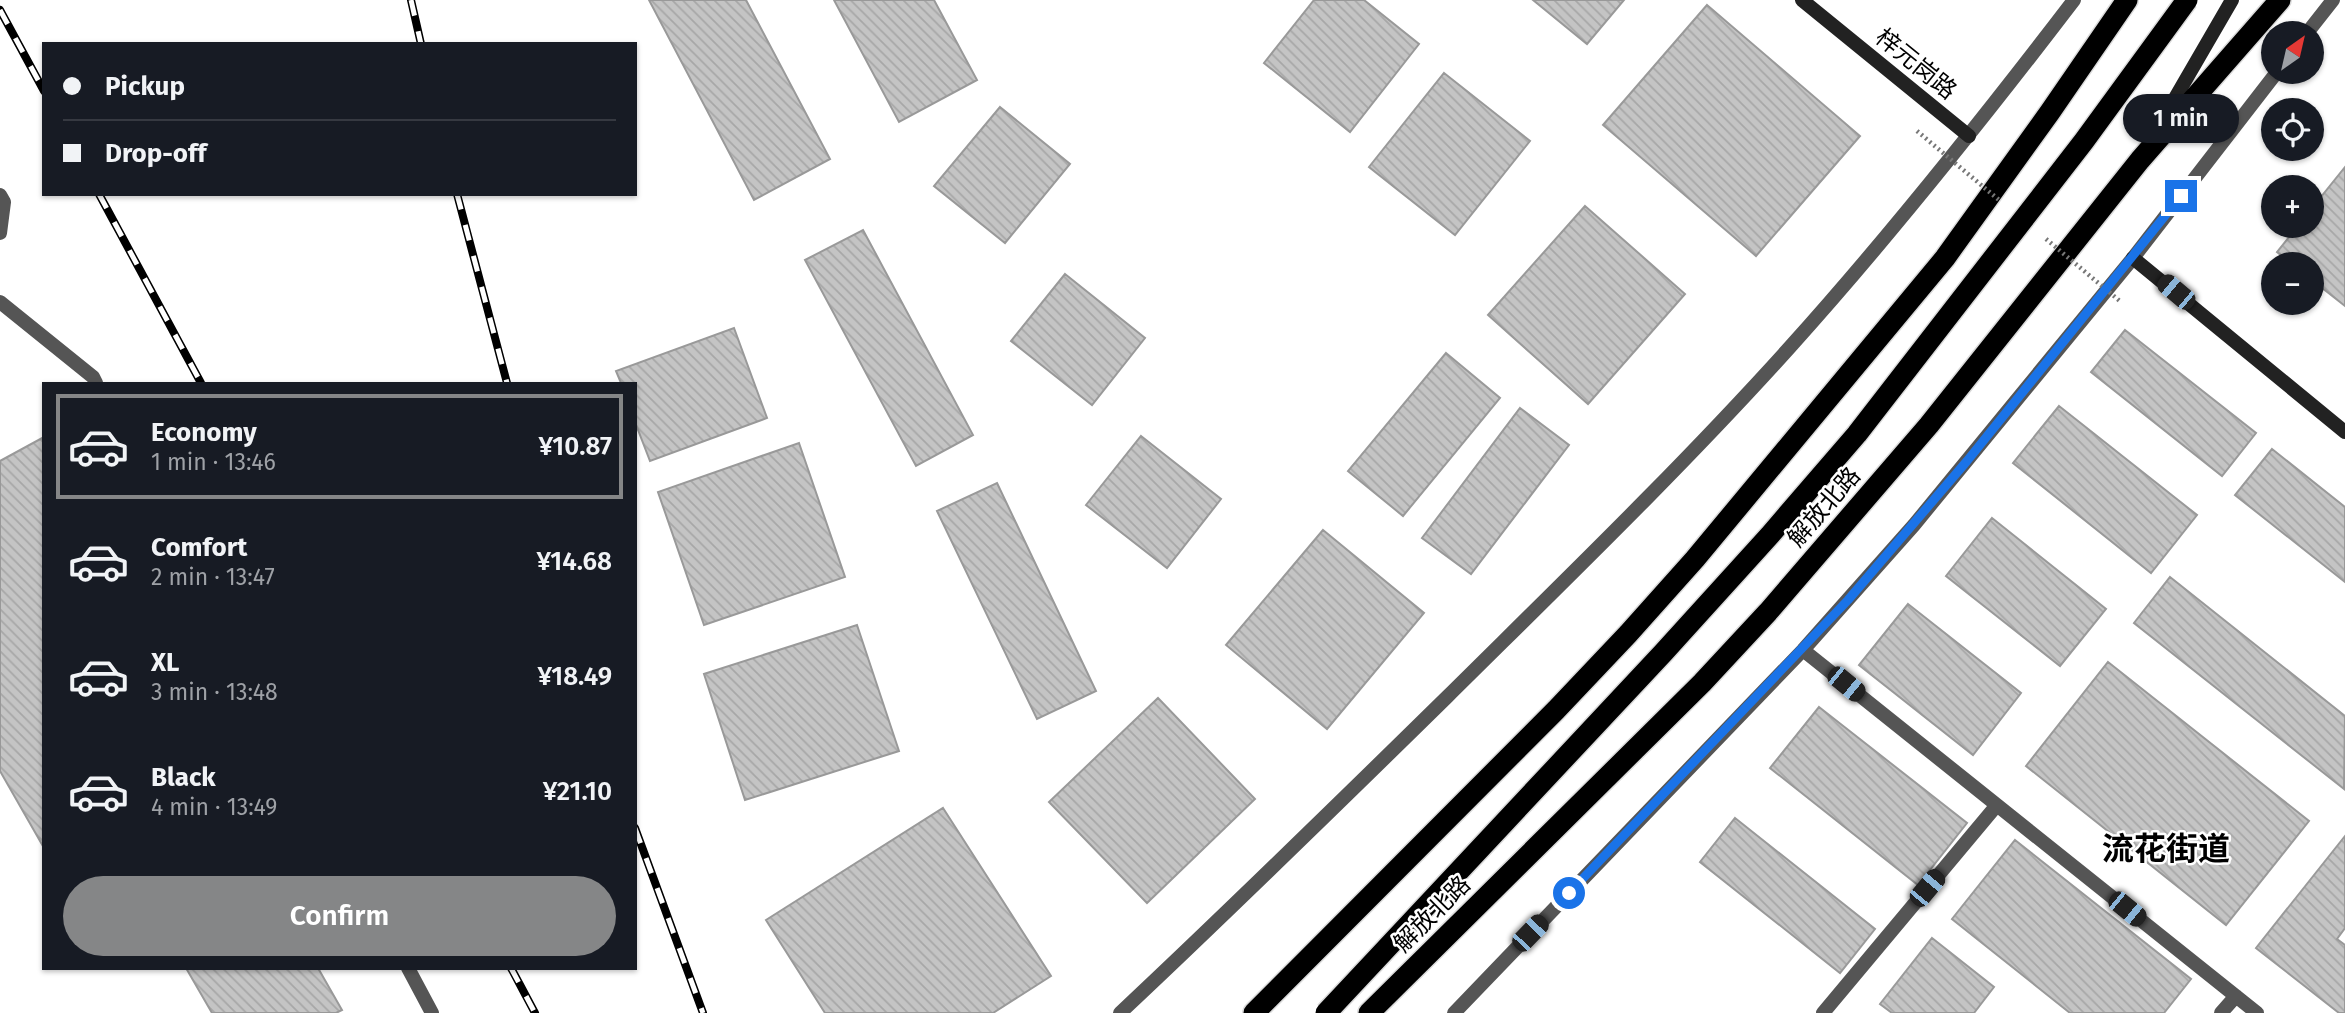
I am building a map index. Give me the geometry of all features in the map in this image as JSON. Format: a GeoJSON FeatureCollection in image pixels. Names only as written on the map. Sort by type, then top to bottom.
{"type":"FeatureCollection","features":[{"type":"Feature","properties":{"kind":"highway"},"geometry":{"type":"LineString","coordinates":[[1254,1013],[1556,710],[1629,634],[1695,559],[1945,258],[2127,0]]}},
{"type":"Feature","properties":{"kind":"highway"},"geometry":{"type":"LineString","coordinates":[[1326,1013],[1662,653],[1770,535],[1857,434],[2068,162],[2187,0]]}},
{"type":"Feature","properties":{"kind":"highway","name":"解放北路"},"geometry":{"type":"LineString","coordinates":[[1369,1013],[1693,692],[1768,612],[1929,425],[2140,160],[2280,0]]}},
{"type":"Feature","properties":{"kind":"street","name":"梓元岗路"},"geometry":{"type":"LineString","coordinates":[[1802,0],[1969,136]]}},
{"type":"Feature","properties":{"kind":"street"},"geometry":{"type":"LineString","coordinates":[[1120,1013],[1216,924],[1535,610],[1721,420],[1798,337],[1969,136],[2074,0]]}},
{"type":"Feature","properties":{"kind":"street"},"geometry":{"type":"LineString","coordinates":[[2140,160],[2232,0]]}},
{"type":"Feature","properties":{"kind":"street"},"geometry":{"type":"LineString","coordinates":[[2316,21],[2333,0]]}},
{"type":"Feature","properties":{"kind":"street"},"geometry":{"type":"LineString","coordinates":[[1454,1013],[1802,650],[1914,525],[2133,258],[2268,84]]}},
{"type":"Feature","properties":{"kind":"street"},"geometry":{"type":"LineString","coordinates":[[0,195],[4,202],[0,233]]}},
{"type":"Feature","properties":{"kind":"street"},"geometry":{"type":"LineString","coordinates":[[2133,258],[2345,432]]}},
{"type":"Feature","properties":{"kind":"street"},"geometry":{"type":"LineString","coordinates":[[0,302],[93,377],[96,382]]}},
{"type":"Feature","properties":{"kind":"street"},"geometry":{"type":"LineString","coordinates":[[1802,650],[2257,1013]]}},
{"type":"Feature","properties":{"kind":"street"},"geometry":{"type":"LineString","coordinates":[[1823,1013],[1997,805]]}},
{"type":"Feature","properties":{"kind":"street"},"geometry":{"type":"LineString","coordinates":[[409,970],[432,1013]]}},
{"type":"Feature","properties":{"kind":"street"},"geometry":{"type":"LineString","coordinates":[[2221,1013],[2236,996]]}},
{"type":"Feature","properties":{"kind":"building"},"geometry":{"type":"Polygon","coordinates":[[[649,0],[746,0],[830,159],[754,200],[649,0]]]}},
{"type":"Feature","properties":{"kind":"building"},"geometry":{"type":"Polygon","coordinates":[[[834,0],[934,0],[977,80],[899,122],[834,0]]]}},
{"type":"Feature","properties":{"kind":"building"},"geometry":{"type":"Polygon","coordinates":[[[1314,0],[1364,0],[1419,44],[1350,132],[1264,63],[1314,0]]]}},
{"type":"Feature","properties":{"kind":"building"},"geometry":{"type":"Polygon","coordinates":[[[1533,0],[1624,0],[1587,44],[1533,0]]]}},
{"type":"Feature","properties":{"kind":"building"},"geometry":{"type":"Polygon","coordinates":[[[1707,5],[1860,136],[1756,256],[1603,125],[1707,5]]]}},
{"type":"Feature","properties":{"kind":"building"},"geometry":{"type":"Polygon","coordinates":[[[1444,73],[1530,141],[1455,235],[1369,167],[1444,73]]]}},
{"type":"Feature","properties":{"kind":"building"},"geometry":{"type":"Polygon","coordinates":[[[1000,107],[1070,164],[1005,243],[934,186],[1000,107]]]}},
{"type":"Feature","properties":{"kind":"building"},"geometry":{"type":"Polygon","coordinates":[[[2345,167],[2345,306],[2324,289],[2324,252],[2277,252],[2288,238],[2324,238],[2324,193],[2345,167]]]}},
{"type":"Feature","properties":{"kind":"building"},"geometry":{"type":"Polygon","coordinates":[[[1585,206],[1685,294],[1588,404],[1488,315],[1585,206]]]}},
{"type":"Feature","properties":{"kind":"building"},"geometry":{"type":"Polygon","coordinates":[[[863,230],[973,435],[916,466],[805,260],[863,230]]]}},
{"type":"Feature","properties":{"kind":"building"},"geometry":{"type":"Polygon","coordinates":[[[1065,274],[1145,338],[1092,405],[1011,341],[1065,274]]]}},
{"type":"Feature","properties":{"kind":"building"},"geometry":{"type":"Polygon","coordinates":[[[734,328],[767,418],[650,461],[637,427],[637,382],[621,382],[616,371],[734,328]]]}},
{"type":"Feature","properties":{"kind":"building"},"geometry":{"type":"Polygon","coordinates":[[[2125,330],[2256,433],[2222,476],[2091,372],[2125,330]]]}},
{"type":"Feature","properties":{"kind":"building"},"geometry":{"type":"Polygon","coordinates":[[[1446,353],[1500,398],[1403,516],[1348,471],[1446,353]]]}},
{"type":"Feature","properties":{"kind":"building"},"geometry":{"type":"Polygon","coordinates":[[[2059,406],[2197,515],[2151,573],[2013,463],[2059,406]]]}},
{"type":"Feature","properties":{"kind":"building"},"geometry":{"type":"Polygon","coordinates":[[[1520,408],[1569,445],[1471,574],[1422,538],[1520,408]]]}},
{"type":"Feature","properties":{"kind":"building"},"geometry":{"type":"Polygon","coordinates":[[[1141,436],[1221,499],[1167,568],[1086,505],[1141,436]]]}},
{"type":"Feature","properties":{"kind":"building"},"geometry":{"type":"Polygon","coordinates":[[[42,438],[42,844],[0,771],[0,461],[42,438]]]}},
{"type":"Feature","properties":{"kind":"building"},"geometry":{"type":"Polygon","coordinates":[[[799,443],[845,577],[704,625],[658,492],[799,443]]]}},
{"type":"Feature","properties":{"kind":"building"},"geometry":{"type":"Polygon","coordinates":[[[2272,449],[2345,507],[2345,582],[2235,495],[2272,449]]]}},
{"type":"Feature","properties":{"kind":"building"},"geometry":{"type":"Polygon","coordinates":[[[997,483],[1096,691],[1037,719],[937,511],[997,483]]]}},
{"type":"Feature","properties":{"kind":"building"},"geometry":{"type":"Polygon","coordinates":[[[1992,518],[2106,609],[2060,666],[1946,576],[1992,518]]]}},
{"type":"Feature","properties":{"kind":"building"},"geometry":{"type":"Polygon","coordinates":[[[1323,530],[1424,613],[1327,729],[1226,645],[1323,530]]]}},
{"type":"Feature","properties":{"kind":"building"},"geometry":{"type":"Polygon","coordinates":[[[2170,577],[2345,716],[2344,789],[2134,623],[2170,577]]]}},
{"type":"Feature","properties":{"kind":"building"},"geometry":{"type":"Polygon","coordinates":[[[1908,604],[2021,693],[1973,755],[1859,665],[1908,604]]]}},
{"type":"Feature","properties":{"kind":"building"},"geometry":{"type":"Polygon","coordinates":[[[857,625],[899,751],[745,800],[704,674],[857,625]]]}},
{"type":"Feature","properties":{"kind":"building"},"geometry":{"type":"Polygon","coordinates":[[[2108,662],[2309,821],[2226,925],[2026,766],[2108,662]]]}},
{"type":"Feature","properties":{"kind":"building"},"geometry":{"type":"Polygon","coordinates":[[[1158,698],[1255,799],[1147,903],[1049,802],[1158,698]]]}},
{"type":"Feature","properties":{"kind":"building"},"geometry":{"type":"Polygon","coordinates":[[[1819,707],[1967,823],[1918,885],[1770,768],[1819,707]]]}},
{"type":"Feature","properties":{"kind":"building"},"geometry":{"type":"Polygon","coordinates":[[[943,808],[1051,976],[993,1013],[825,1013],[766,920],[943,808]]]}},
{"type":"Feature","properties":{"kind":"building"},"geometry":{"type":"Polygon","coordinates":[[[1735,818],[1875,929],[1840,973],[1700,862],[1735,818]]]}},
{"type":"Feature","properties":{"kind":"building"},"geometry":{"type":"Polygon","coordinates":[[[2345,836],[2345,928],[2337,939],[2345,945],[2345,1013],[2339,1013],[2256,948],[2345,836]]]}},
{"type":"Feature","properties":{"kind":"building"},"geometry":{"type":"Polygon","coordinates":[[[2015,840],[2191,979],[2164,1013],[2070,1013],[1952,919],[2015,840]]]}},
{"type":"Feature","properties":{"kind":"building"},"geometry":{"type":"Polygon","coordinates":[[[1932,938],[1994,987],[1974,1013],[1892,1013],[1880,1004],[1932,938]]]}},
{"type":"Feature","properties":{"kind":"building"},"geometry":{"type":"Polygon","coordinates":[[[187,970],[319,970],[342,1010],[336,1013],[212,1013],[187,970]]]}},
{"type":"Feature","properties":{"kind":"railway"},"geometry":{"type":"LineString","coordinates":[[411,0],[421,42]]}},
{"type":"Feature","properties":{"kind":"railway"},"geometry":{"type":"LineString","coordinates":[[0,10],[42,87]]}},
{"type":"Feature","properties":{"kind":"railway"},"geometry":{"type":"LineString","coordinates":[[100,196],[200,382]]}},
{"type":"Feature","properties":{"kind":"railway"},"geometry":{"type":"LineString","coordinates":[[458,196],[507,382]]}},
{"type":"Feature","properties":{"kind":"railway"},"geometry":{"type":"LineString","coordinates":[[637,833],[703,1013]]}},
{"type":"Feature","properties":{"kind":"railway"},"geometry":{"type":"LineString","coordinates":[[512,970],[535,1013]]}},
{"type":"Feature","properties":{"kind":"district","name":"流花街道"},"geometry":{"type":"Point","coordinates":[2166,849]}},
{"type":"Feature","properties":{"kind":"route"},"geometry":{"type":"LineString","coordinates":[[1569,893],[1802,650],[1914,525],[2181,196]]}}]}
